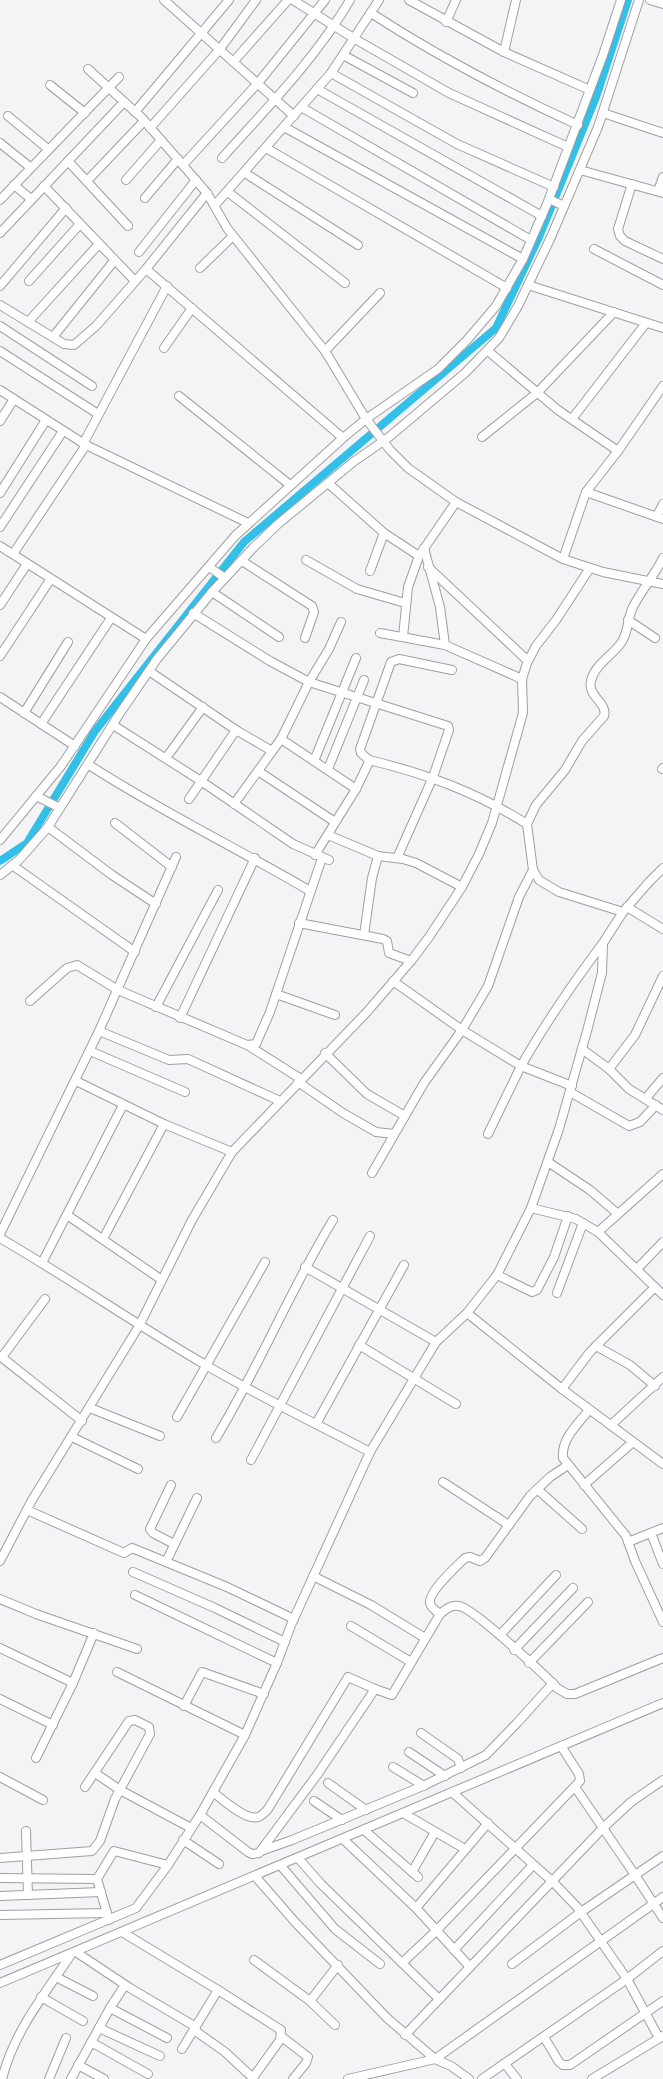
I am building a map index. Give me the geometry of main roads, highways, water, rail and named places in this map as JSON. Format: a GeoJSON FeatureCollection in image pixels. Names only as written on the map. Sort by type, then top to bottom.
{"type":"FeatureCollection","features":[{"type":"Feature","properties":{"kind":"waterway"},"geometry":{"type":"LineString","coordinates":[[0,861],[27,843],[95,731],[244,542],[496,328],[539,237],[596,97],[628,0]]}}]}
